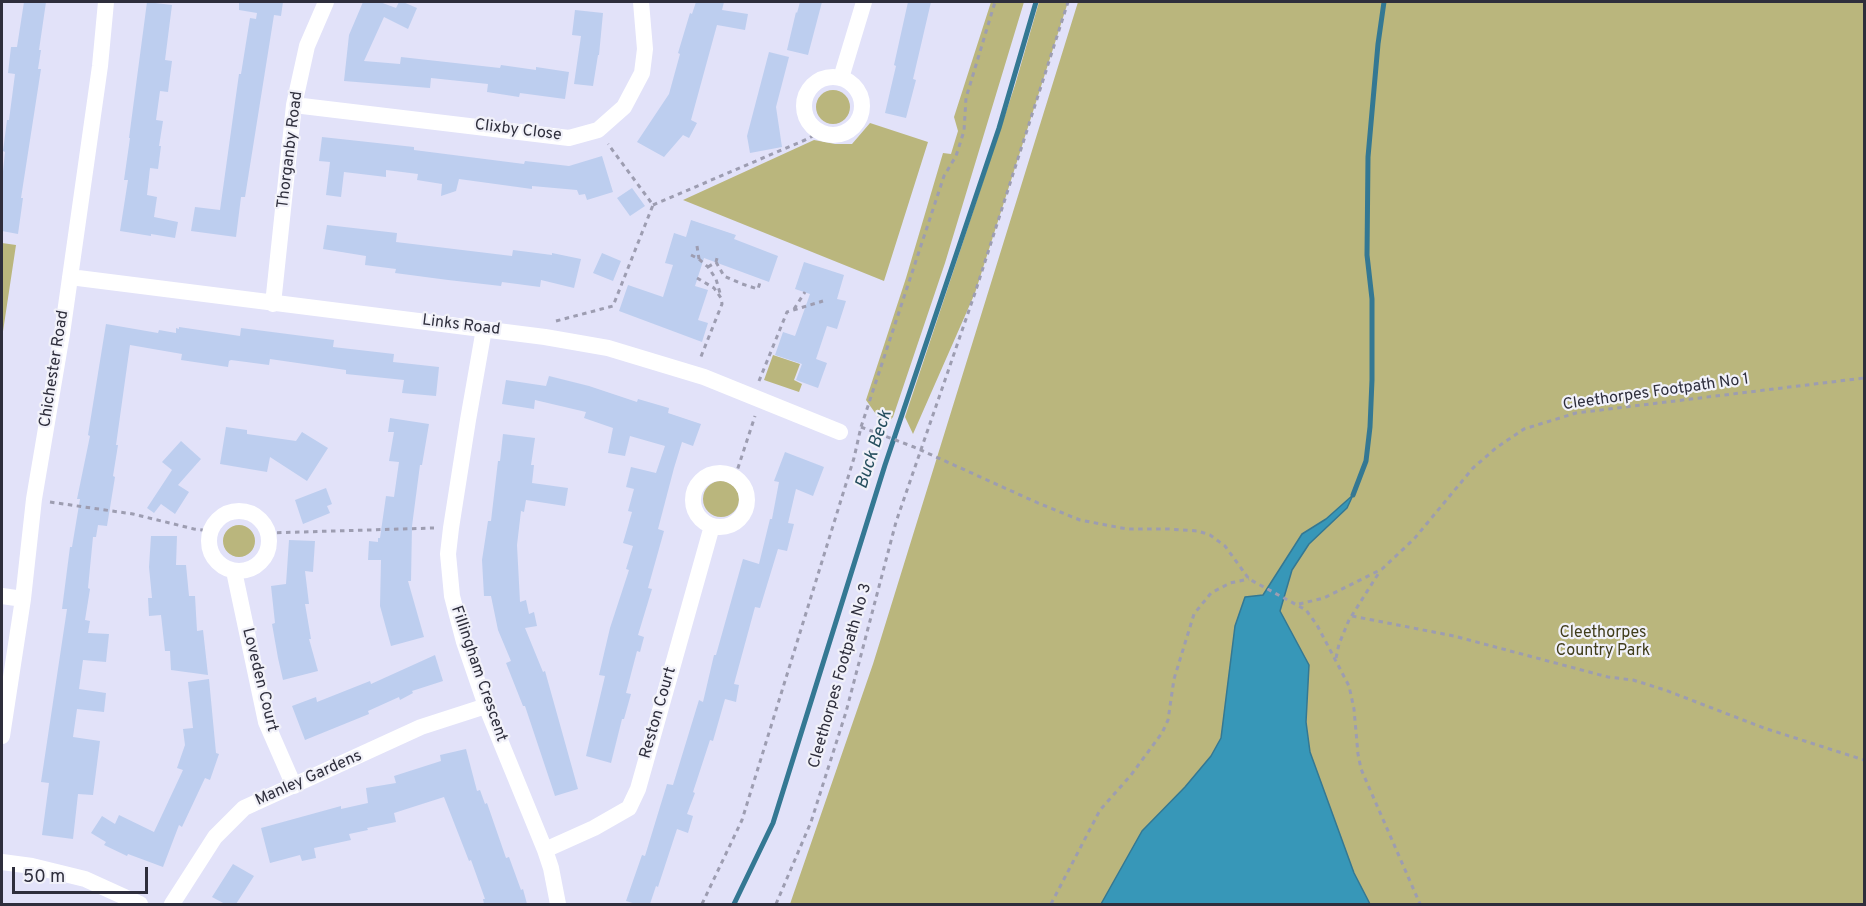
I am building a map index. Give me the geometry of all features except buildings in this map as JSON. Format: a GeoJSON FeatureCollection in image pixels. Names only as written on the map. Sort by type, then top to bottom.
{"type":"FeatureCollection","features":[{"type":"Feature","properties":{"kind":"street","name":"Chichester Road"},"geometry":{"type":"LineString","coordinates":[[2,736],[34,499],[70,277],[100,66],[106,2]]}},
{"type":"Feature","properties":{"kind":"street","name":"Thorganby Road"},"geometry":{"type":"LineString","coordinates":[[273,304],[294,105],[307,46],[326,2]]}},
{"type":"Feature","properties":{"kind":"street","name":"Clixby Close"},"geometry":{"type":"LineString","coordinates":[[294,105],[569,138],[598,130],[624,107],[642,74],[645,49],[641,2]]}},
{"type":"Feature","properties":{"kind":"street"},"geometry":{"type":"LineString","coordinates":[[841,78],[864,2]]}},
{"type":"Feature","properties":{"kind":"street"},"geometry":{"type":"LineString","coordinates":[[826,78],[841,78],[854,86],[862,99],[861,114],[853,128],[840,135],[812,126],[805,113],[805,98],[813,85],[819,81],[826,78]]}},
{"type":"Feature","properties":{"kind":"street","name":"Links Road"},"geometry":{"type":"LineString","coordinates":[[70,277],[545,337],[608,348],[694,374],[840,432]]}},
{"type":"Feature","properties":{"kind":"street","name":"Fillingham Crescent"},"geometry":{"type":"LineString","coordinates":[[484,329],[451,528],[448,554],[452,596],[464,642],[486,706],[545,850],[558,904]]}},
{"type":"Feature","properties":{"kind":"street"},"geometry":{"type":"LineString","coordinates":[[724,473],[735,477],[743,485],[747,495],[747,506],[742,517],[734,524],[723,527],[712,526],[702,521],[695,511],[693,500],[695,488],[702,479],[713,474],[724,473]]}},
{"type":"Feature","properties":{"kind":"street"},"geometry":{"type":"LineString","coordinates":[[237,511],[248,512],[258,518],[268,533],[267,552],[259,563],[248,570],[234,571],[222,566],[212,556],[209,544],[210,531],[216,521],[225,514],[237,511]]}},
{"type":"Feature","properties":{"kind":"street","name":"Reston Court"},"geometry":{"type":"LineString","coordinates":[[545,850],[594,828],[629,808],[638,789],[712,526]]}},
{"type":"Feature","properties":{"kind":"street","name":"Loveden Court"},"geometry":{"type":"LineString","coordinates":[[234,571],[266,722],[294,786]]}},
{"type":"Feature","properties":{"kind":"street"},"geometry":{"type":"LineString","coordinates":[[2,596],[22,599]]}},
{"type":"Feature","properties":{"kind":"street","name":"Manley Gardens"},"geometry":{"type":"LineString","coordinates":[[172,904],[215,837],[244,808],[421,727],[486,706]]}},
{"type":"Feature","properties":{"kind":"street"},"geometry":{"type":"LineString","coordinates":[[2,862],[32,866],[85,879],[140,904]]}},
{"type":"Feature","properties":{"kind":"path"},"geometry":{"type":"LineString","coordinates":[[702,904],[742,820],[854,458],[861,427],[944,176],[956,156],[964,131],[966,98],[995,2]]}},
{"type":"Feature","properties":{"kind":"path","name":"Cleethorpes Footpath No 3"},"geometry":{"type":"LineString","coordinates":[[776,904],[811,822],[846,712],[896,522],[975,293],[1068,2]]}},
{"type":"Feature","properties":{"kind":"path"},"geometry":{"type":"LineString","coordinates":[[598,130],[653,205]]}},
{"type":"Feature","properties":{"kind":"path"},"geometry":{"type":"LineString","coordinates":[[545,337],[555,322],[613,306],[653,205],[822,131]]}},
{"type":"Feature","properties":{"kind":"path"},"geometry":{"type":"LineString","coordinates":[[697,246],[699,259]]}},
{"type":"Feature","properties":{"kind":"path"},"geometry":{"type":"LineString","coordinates":[[691,255],[708,267],[716,279],[722,304],[694,374]]}},
{"type":"Feature","properties":{"kind":"path"},"geometry":{"type":"LineString","coordinates":[[708,267],[716,260],[724,276],[758,289],[760,279]]}},
{"type":"Feature","properties":{"kind":"path"},"geometry":{"type":"LineString","coordinates":[[697,278],[714,288],[721,298]]}},
{"type":"Feature","properties":{"kind":"path"},"geometry":{"type":"LineString","coordinates":[[794,310],[805,292]]}},
{"type":"Feature","properties":{"kind":"path"},"geometry":{"type":"LineString","coordinates":[[735,477],[756,398],[787,312],[823,301]]}},
{"type":"Feature","properties":{"kind":"path","name":"Cleethorpes Footpath No 1"},"geometry":{"type":"LineString","coordinates":[[1298,604],[1324,598],[1382,569],[1428,523],[1473,468],[1496,447],[1524,429],[1576,413],[1864,378]]}},
{"type":"Feature","properties":{"kind":"path"},"geometry":{"type":"LineString","coordinates":[[874,432],[915,447],[1080,520],[1127,529],[1198,531],[1210,535],[1225,546],[1249,579],[1306,610],[1313,618],[1336,660],[1351,693],[1361,769],[1420,904]]}},
{"type":"Feature","properties":{"kind":"path"},"geometry":{"type":"LineString","coordinates":[[34,499],[133,514],[210,531]]}},
{"type":"Feature","properties":{"kind":"path"},"geometry":{"type":"LineString","coordinates":[[268,533],[451,528]]}},
{"type":"Feature","properties":{"kind":"path"},"geometry":{"type":"LineString","coordinates":[[1336,660],[1342,634],[1382,569]]}},
{"type":"Feature","properties":{"kind":"path"},"geometry":{"type":"LineString","coordinates":[[1051,904],[1100,810],[1137,767],[1162,733],[1168,720],[1174,679],[1194,614],[1211,593],[1230,583],[1249,579]]}},
{"type":"Feature","properties":{"kind":"path"},"geometry":{"type":"LineString","coordinates":[[1352,616],[1454,636],[1608,677],[1633,680],[1764,728],[1864,760]]}},
{"type":"Feature","properties":{"kind":"green space"},"geometry":{"type":"Polygon","coordinates":[[[991,2],[1024,2],[945,263],[893,417],[885,427],[866,400],[906,278],[943,153],[951,154],[958,131],[954,117],[991,2]]]}},
{"type":"Feature","properties":{"kind":"green space"},"geometry":{"type":"Polygon","coordinates":[[[1039,2],[1068,2],[975,293],[913,434],[905,417],[1015,85],[1039,2]]]}},
{"type":"Feature","properties":{"kind":"green space","name":"Cleethorpes Country Park"},"geometry":{"type":"Polygon","coordinates":[[[1078,2],[1864,2],[1864,904],[790,904],[873,664],[1078,2]]]}},
{"type":"Feature","properties":{"kind":"green space"},"geometry":{"type":"Polygon","coordinates":[[[833,90],[845,95],[850,107],[845,119],[833,124],[821,119],[816,107],[821,95],[833,90]]]}},
{"type":"Feature","properties":{"kind":"green space"},"geometry":{"type":"Polygon","coordinates":[[[870,123],[928,142],[884,281],[683,200],[814,140],[852,144],[870,123]]]}},
{"type":"Feature","properties":{"kind":"green space"},"geometry":{"type":"Polygon","coordinates":[[[2,243],[16,245],[2,338],[2,243]]]}},
{"type":"Feature","properties":{"kind":"green space"},"geometry":{"type":"Polygon","coordinates":[[[773,355],[800,364],[794,380],[802,384],[799,392],[764,380],[773,355]]]}},
{"type":"Feature","properties":{"kind":"green space"},"geometry":{"type":"Polygon","coordinates":[[[721,481],[734,486],[739,499],[734,512],[721,517],[708,512],[703,499],[708,486],[721,481]]]}},
{"type":"Feature","properties":{"kind":"green space"},"geometry":{"type":"Polygon","coordinates":[[[239,525],[250,530],[255,541],[250,552],[239,557],[228,552],[223,541],[228,530],[239,525]]]}},
{"type":"Feature","properties":{"kind":"water"},"geometry":{"type":"Polygon","coordinates":[[[1353,495],[1347,508],[1309,544],[1292,570],[1280,611],[1309,665],[1306,722],[1310,752],[1354,873],[1370,904],[1101,904],[1142,831],[1185,787],[1211,756],[1221,738],[1235,626],[1245,597],[1263,595],[1302,534],[1326,519],[1353,495]]]}},
{"type":"Feature","properties":{"kind":"waterway","name":"Buck Beck"},"geometry":{"type":"LineString","coordinates":[[734,904],[773,823],[885,465],[999,128],[1036,2]]}},
{"type":"Feature","properties":{"kind":"waterway"},"geometry":{"type":"LineString","coordinates":[[1353,495],[1366,461],[1370,427],[1372,299],[1367,255],[1368,157],[1384,2]]}}]}
